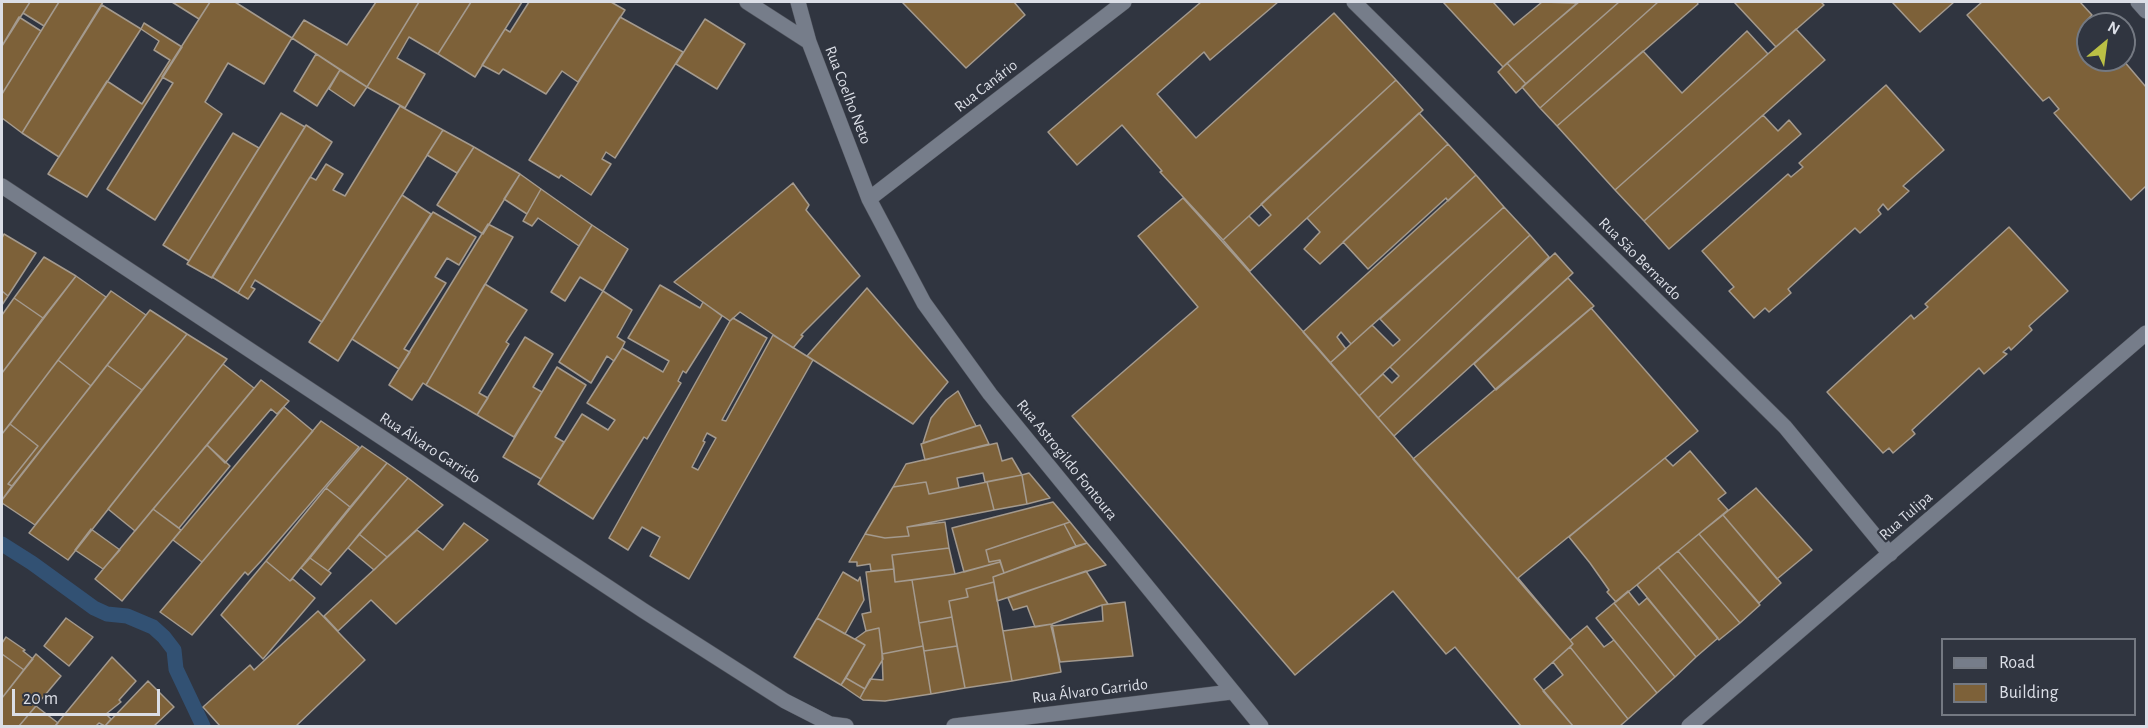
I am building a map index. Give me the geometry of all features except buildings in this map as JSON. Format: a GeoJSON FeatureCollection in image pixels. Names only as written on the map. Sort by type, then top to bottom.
{"type":"FeatureCollection","features":[{"type":"Feature","properties":{"kind":"street"},"geometry":{"type":"LineString","coordinates":[[747,2],[809,42]]}},
{"type":"Feature","properties":{"kind":"street","name":"Rua Coelho Neto"},"geometry":{"type":"LineString","coordinates":[[798,2],[809,42],[869,200]]}},
{"type":"Feature","properties":{"kind":"street","name":"Rua Canário"},"geometry":{"type":"LineString","coordinates":[[869,200],[1124,2]]}},
{"type":"Feature","properties":{"kind":"street","name":"Rua São Bernardo"},"geometry":{"type":"LineString","coordinates":[[1354,2],[1785,427],[1890,554]]}},
{"type":"Feature","properties":{"kind":"street"},"geometry":{"type":"LineString","coordinates":[[2138,2],[2146,11]]}},
{"type":"Feature","properties":{"kind":"street","name":"Rua Álvaro Garrido"},"geometry":{"type":"LineString","coordinates":[[2,186],[644,611],[785,701],[830,724],[846,726]]}},
{"type":"Feature","properties":{"kind":"street","name":"Rua Astrogildo Fontoura"},"geometry":{"type":"LineString","coordinates":[[869,200],[924,303],[990,394],[1261,726]]}},
{"type":"Feature","properties":{"kind":"street","name":"Rua Tulipa"},"geometry":{"type":"LineString","coordinates":[[1689,726],[2146,333]]}},
{"type":"Feature","properties":{"kind":"street","name":"Rua Álvaro Garrido"},"geometry":{"type":"LineString","coordinates":[[954,726],[1231,692]]}},
{"type":"Feature","properties":{"kind":"waterway"},"geometry":{"type":"LineString","coordinates":[[2,544],[94,608],[107,614],[127,616],[153,627],[174,650],[176,669],[203,726]]}}]}
